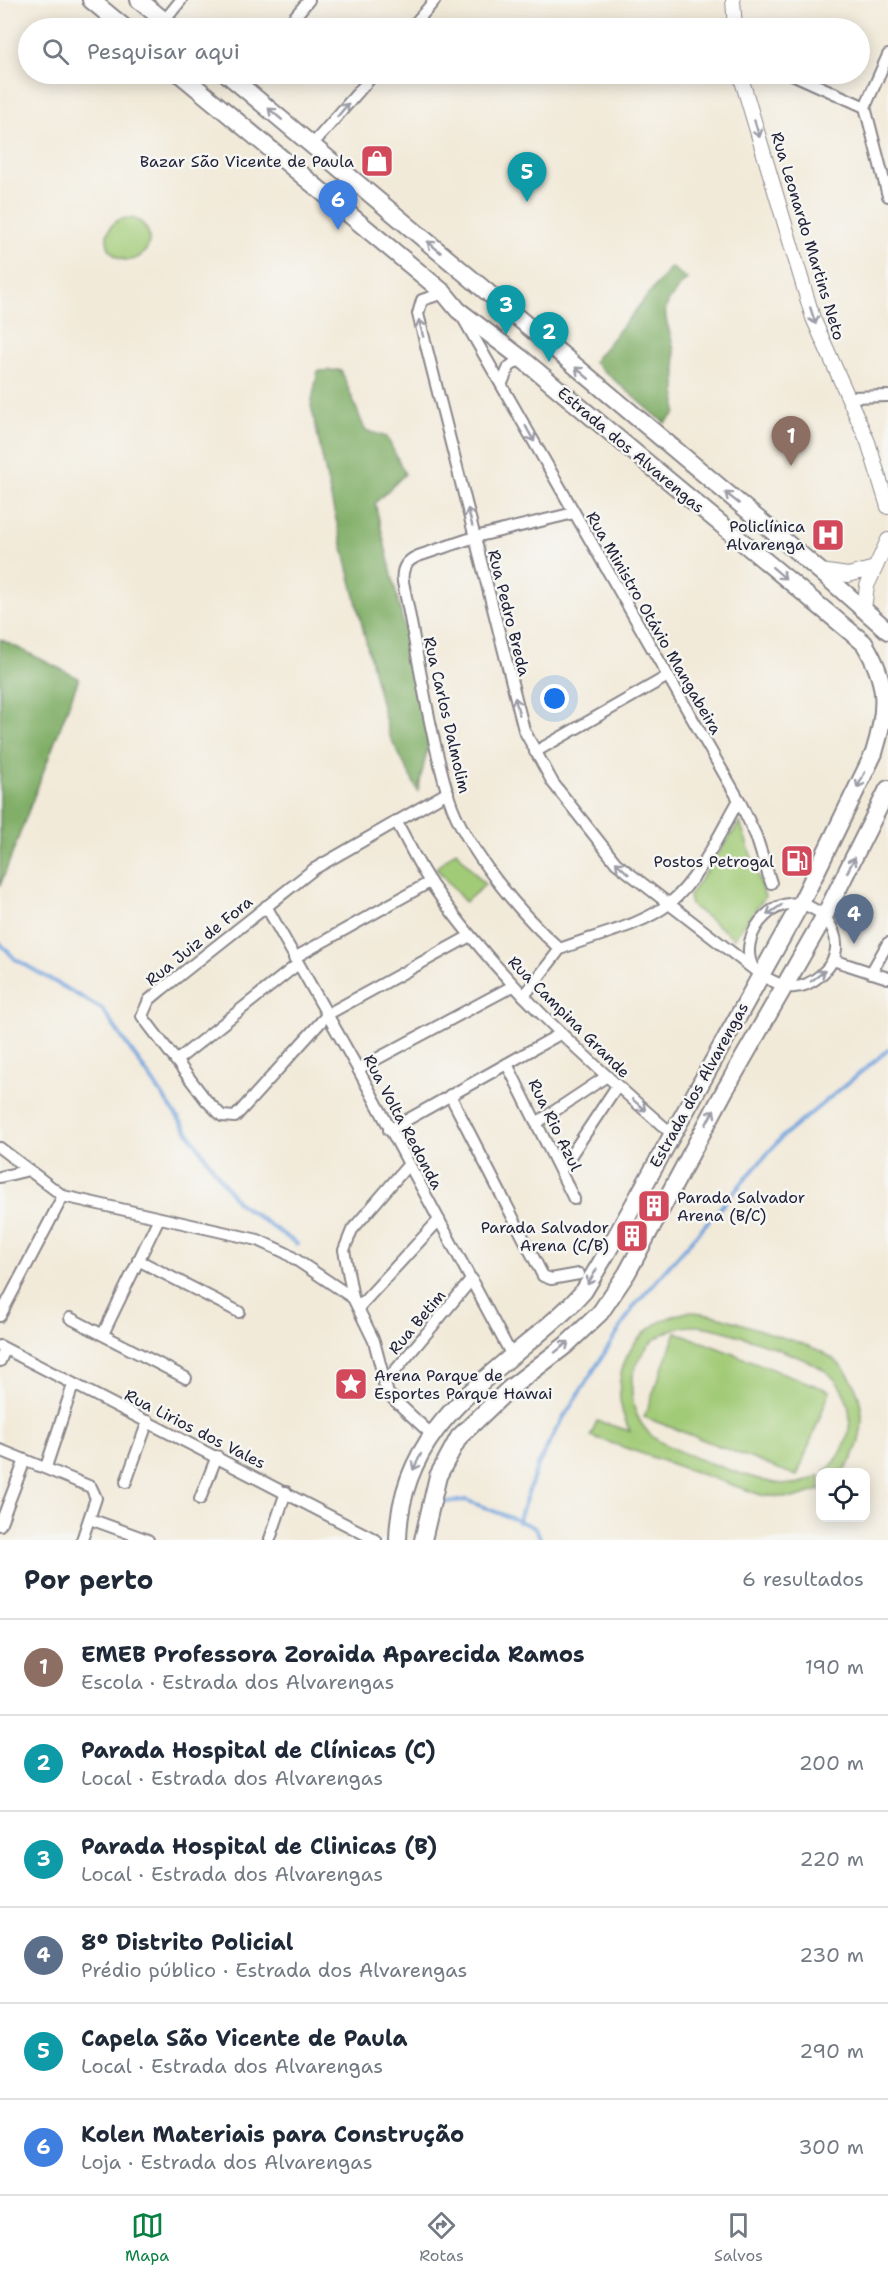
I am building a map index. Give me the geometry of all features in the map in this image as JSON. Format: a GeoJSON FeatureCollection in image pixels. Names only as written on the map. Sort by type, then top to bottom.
{"type":"FeatureCollection","features":[{"type":"Feature","properties":{"kind":"main road"},"geometry":{"type":"LineString","coordinates":[[91,0],[113,18]]}},
{"type":"Feature","properties":{"kind":"main road"},"geometry":{"type":"LineString","coordinates":[[139,0],[160,18]]}},
{"type":"Feature","properties":{"kind":"main road","name":"Estrada dos Alvarengas"},"geometry":{"type":"LineString","coordinates":[[192,84],[444,293],[458,310],[521,358],[864,643],[878,662],[886,681],[887,703],[883,728],[874,753],[801,903],[757,972],[672,1134],[584,1291],[552,1323],[470,1389],[431,1434],[413,1469],[403,1498],[398,1540]]}},
{"type":"Feature","properties":{"kind":"main road"},"geometry":{"type":"LineString","coordinates":[[227,113],[235,99],[236,84]]}},
{"type":"Feature","properties":{"kind":"main road","name":"Estrada dos Alvarengas"},"geometry":{"type":"LineString","coordinates":[[245,84],[312,146],[820,571],[888,631]]}},
{"type":"Feature","properties":{"kind":"main road"},"geometry":{"type":"LineString","coordinates":[[293,167],[312,146]]}},
{"type":"Feature","properties":{"kind":"main road","name":"Estrada dos Alvarengas"},"geometry":{"type":"LineString","coordinates":[[423,1540],[438,1476],[459,1437],[509,1389],[566,1345],[600,1313],[627,1273],[725,1090],[824,917],[888,789]]}},
{"type":"Feature","properties":{"kind":"main road"},"geometry":{"type":"LineString","coordinates":[[672,1134],[675,1155],[683,1169]]}},
{"type":"Feature","properties":{"kind":"street"},"geometry":{"type":"LineString","coordinates":[[171,18],[180,0]]}},
{"type":"Feature","properties":{"kind":"street"},"geometry":{"type":"LineString","coordinates":[[294,18],[309,0]]}},
{"type":"Feature","properties":{"kind":"street"},"geometry":{"type":"LineString","coordinates":[[420,18],[435,0]]}},
{"type":"Feature","properties":{"kind":"street"},"geometry":{"type":"LineString","coordinates":[[733,0],[734,18]]}},
{"type":"Feature","properties":{"kind":"street"},"geometry":{"type":"LineString","coordinates":[[888,55],[865,107],[888,196]]}},
{"type":"Feature","properties":{"kind":"street"},"geometry":{"type":"LineString","coordinates":[[312,146],[365,84]]}},
{"type":"Feature","properties":{"kind":"street","name":"Rua Leonardo Martins Neto"},"geometry":{"type":"LineString","coordinates":[[743,84],[813,318],[849,397],[878,469],[888,507]]}},
{"type":"Feature","properties":{"kind":"street"},"geometry":{"type":"LineString","coordinates":[[814,84],[865,107]]}},
{"type":"Feature","properties":{"kind":"street","name":"Rua Pedro Breda"},"geometry":{"type":"LineString","coordinates":[[444,293],[422,300],[418,314],[476,537],[517,708],[535,752],[570,806],[616,863],[757,972]]}},
{"type":"Feature","properties":{"kind":"street","name":"Rua Ministro Otávio Mangabeira"},"geometry":{"type":"LineString","coordinates":[[458,310],[502,383],[739,800],[756,836],[771,883]]}},
{"type":"Feature","properties":{"kind":"street"},"geometry":{"type":"LineString","coordinates":[[502,383],[509,367],[521,358]]}},
{"type":"Feature","properties":{"kind":"street"},"geometry":{"type":"LineString","coordinates":[[849,397],[888,396]]}},
{"type":"Feature","properties":{"kind":"street","name":"Rua Carlos Dalmolim"},"geometry":{"type":"LineString","coordinates":[[560,949],[524,914],[463,830],[448,792],[402,575],[411,559],[476,537],[574,513]]}},
{"type":"Feature","properties":{"kind":"street"},"geometry":{"type":"LineString","coordinates":[[864,609],[867,586],[888,540]]}},
{"type":"Feature","properties":{"kind":"street"},"geometry":{"type":"LineString","coordinates":[[820,571],[848,575],[875,568]]}},
{"type":"Feature","properties":{"kind":"street"},"geometry":{"type":"LineString","coordinates":[[535,752],[668,676]]}},
{"type":"Feature","properties":{"kind":"street","name":"Rua Juiz de Fora"},"geometry":{"type":"LineString","coordinates":[[328,1014],[246,1107],[235,1118],[229,1119],[222,1116],[206,1100],[145,1023],[142,1016],[144,1008],[161,990],[266,906],[336,854],[448,792]]}},
{"type":"Feature","properties":{"kind":"street"},"geometry":{"type":"LineString","coordinates":[[524,996],[560,949],[629,924],[668,904],[688,882],[739,800]]}},
{"type":"Feature","properties":{"kind":"street","name":"Rua Campina Grande"},"geometry":{"type":"LineString","coordinates":[[396,821],[430,882],[470,936],[513,986],[560,1034],[672,1134]]}},
{"type":"Feature","properties":{"kind":"street"},"geometry":{"type":"LineString","coordinates":[[176,1061],[296,961],[430,882]]}},
{"type":"Feature","properties":{"kind":"street"},"geometry":{"type":"LineString","coordinates":[[730,950],[739,949],[749,942],[772,910],[787,903],[801,903],[824,917],[835,937],[833,960],[810,982],[797,987],[785,986],[757,972],[747,954],[749,942]]}},
{"type":"Feature","properties":{"kind":"street","name":"Rua Volta Redonda"},"geometry":{"type":"LineString","coordinates":[[266,906],[328,1014],[511,1354]]}},
{"type":"Feature","properties":{"kind":"street"},"geometry":{"type":"LineString","coordinates":[[328,1014],[470,936]]}},
{"type":"Feature","properties":{"kind":"street"},"geometry":{"type":"LineString","coordinates":[[871,973],[888,943]]}},
{"type":"Feature","properties":{"kind":"street"},"geometry":{"type":"LineString","coordinates":[[833,960],[888,978]]}},
{"type":"Feature","properties":{"kind":"street"},"geometry":{"type":"LineString","coordinates":[[358,1069],[513,986]]}},
{"type":"Feature","properties":{"kind":"street"},"geometry":{"type":"LineString","coordinates":[[389,1130],[560,1034]]}},
{"type":"Feature","properties":{"kind":"street","name":"Rua Rio Azul"},"geometry":{"type":"LineString","coordinates":[[507,1064],[538,1122],[574,1199]]}},
{"type":"Feature","properties":{"kind":"street"},"geometry":{"type":"LineString","coordinates":[[538,1122],[607,1076]]}},
{"type":"Feature","properties":{"kind":"street"},"geometry":{"type":"LineString","coordinates":[[561,1170],[618,1086]]}},
{"type":"Feature","properties":{"kind":"street"},"geometry":{"type":"LineString","coordinates":[[450,1095],[543,1276],[551,1279],[579,1274]]}},
{"type":"Feature","properties":{"kind":"street"},"geometry":{"type":"LineString","coordinates":[[0,1148],[63,1196],[237,1234],[276,1247],[356,1302]]}},
{"type":"Feature","properties":{"kind":"street"},"geometry":{"type":"LineString","coordinates":[[408,1165],[357,1224],[346,1241],[345,1262],[356,1302],[374,1341],[384,1384],[393,1402],[431,1434]]}},
{"type":"Feature","properties":{"kind":"street"},"geometry":{"type":"LineString","coordinates":[[0,1177],[29,1170]]}},
{"type":"Feature","properties":{"kind":"street"},"geometry":{"type":"LineString","coordinates":[[0,1316],[63,1196]]}},
{"type":"Feature","properties":{"kind":"street"},"geometry":{"type":"LineString","coordinates":[[103,1334],[159,1218]]}},
{"type":"Feature","properties":{"kind":"street"},"geometry":{"type":"LineString","coordinates":[[356,1302],[438,1220]]}},
{"type":"Feature","properties":{"kind":"street"},"geometry":{"type":"LineString","coordinates":[[138,1260],[239,1312]]}},
{"type":"Feature","properties":{"kind":"street","name":"Rua Betim"},"geometry":{"type":"LineString","coordinates":[[384,1384],[472,1279]]}},
{"type":"Feature","properties":{"kind":"street"},"geometry":{"type":"LineString","coordinates":[[70,1318],[186,1378]]}},
{"type":"Feature","properties":{"kind":"street"},"geometry":{"type":"LineString","coordinates":[[0,1361],[2,1347]]}},
{"type":"Feature","properties":{"kind":"street","name":"Rua Lirios dos Vales"},"geometry":{"type":"LineString","coordinates":[[2,1347],[376,1540]]}},
{"type":"Feature","properties":{"kind":"street"},"geometry":{"type":"LineString","coordinates":[[46,1467],[73,1385]]}},
{"type":"Feature","properties":{"kind":"street"},"geometry":{"type":"LineString","coordinates":[[126,1482],[148,1421]]}},
{"type":"Feature","properties":{"kind":"street"},"geometry":{"type":"LineString","coordinates":[[0,1450],[91,1487],[96,1498],[82,1540]]}},
{"type":"Feature","properties":{"kind":"street"},"geometry":{"type":"LineString","coordinates":[[200,1499],[217,1456]]}},
{"type":"Feature","properties":{"kind":"street"},"geometry":{"type":"LineString","coordinates":[[0,1526],[25,1460]]}},
{"type":"Feature","properties":{"kind":"street"},"geometry":{"type":"LineString","coordinates":[[270,1539],[286,1492]]}},
{"type":"Feature","properties":{"kind":"street"},"geometry":{"type":"LineString","coordinates":[[90,1519],[148,1540]]}},
{"type":"Feature","properties":{"kind":"green space"},"geometry":{"type":"Polygon","coordinates":[[[128,218],[143,224],[149,239],[143,254],[128,260],[113,254],[107,239],[113,224],[128,218]]]}},
{"type":"Feature","properties":{"kind":"green space"},"geometry":{"type":"Polygon","coordinates":[[[671,267],[687,279],[667,306],[666,320],[675,358],[676,413],[665,423],[593,362],[671,267]]]}},
{"type":"Feature","properties":{"kind":"green space"},"geometry":{"type":"Polygon","coordinates":[[[341,370],[365,430],[387,437],[405,474],[375,503],[430,737],[418,791],[389,735],[333,507],[311,405],[318,371],[341,370]]]}},
{"type":"Feature","properties":{"kind":"green space"},"geometry":{"type":"Polygon","coordinates":[[[0,639],[79,678],[0,886],[0,639]]]}},
{"type":"Feature","properties":{"kind":"green space"},"geometry":{"type":"Polygon","coordinates":[[[740,822],[765,897],[734,938],[691,905],[689,896],[740,822]]]}},
{"type":"Feature","properties":{"kind":"green space"},"geometry":{"type":"Polygon","coordinates":[[[456,851],[485,885],[465,902],[436,868],[456,851]]]}},
{"type":"Feature","properties":{"kind":"green space"},"geometry":{"type":"Polygon","coordinates":[[[688,1312],[717,1316],[802,1343],[817,1349],[839,1364],[850,1377],[861,1408],[862,1425],[859,1441],[846,1468],[828,1468],[842,1450],[850,1424],[845,1396],[828,1373],[785,1352],[708,1327],[685,1326],[674,1329],[654,1340],[644,1350],[633,1375],[632,1388],[637,1415],[644,1427],[653,1437],[678,1450],[758,1479],[790,1484],[816,1477],[816,1491],[793,1498],[761,1495],[591,1436],[597,1421],[630,1431],[622,1411],[621,1373],[627,1356],[637,1341],[651,1328],[668,1318],[688,1312]]]}},
{"type":"Feature","properties":{"kind":"green space"},"geometry":{"type":"Polygon","coordinates":[[[676,1332],[830,1391],[797,1476],[644,1417],[676,1332]]]}},
{"type":"Feature","properties":{"kind":"waterway"},"geometry":{"type":"LineString","coordinates":[[0,943],[15,959],[102,1009],[237,1202],[297,1244]]}},
{"type":"Feature","properties":{"kind":"waterway"},"geometry":{"type":"LineString","coordinates":[[518,1522],[537,1467],[557,1428],[635,1305],[782,1137],[888,1050]]}},
{"type":"Feature","properties":{"kind":"waterway"},"geometry":{"type":"LineString","coordinates":[[444,1502],[466,1500],[536,1528],[541,1540]]}},
{"type":"Feature","properties":{"kind":"place","name":"Bazar São Vicente de Paula"},"geometry":{"type":"Point","coordinates":[377,161]}},
{"type":"Feature","properties":{"kind":"place","name":"Capela São Vicente de Paula"},"geometry":{"type":"Point","coordinates":[527,202]}},
{"type":"Feature","properties":{"kind":"place","name":"Kolen Materiais para Construção"},"geometry":{"type":"Point","coordinates":[338,230]}},
{"type":"Feature","properties":{"kind":"place","name":"Parada Hospital de Clinicas (B)"},"geometry":{"type":"Point","coordinates":[506,335]}},
{"type":"Feature","properties":{"kind":"place","name":"Parada Hospital de Clínicas (C)"},"geometry":{"type":"Point","coordinates":[549,362]}},
{"type":"Feature","properties":{"kind":"place","name":"EMEB Professora Zoraida Aparecida Ramos"},"geometry":{"type":"Point","coordinates":[791,466]}},
{"type":"Feature","properties":{"kind":"place","name":"Policlínica Alvarenga"},"geometry":{"type":"Point","coordinates":[828,535]}},
{"type":"Feature","properties":{"kind":"place","name":"Postos Petrogal"},"geometry":{"type":"Point","coordinates":[797,861]}},
{"type":"Feature","properties":{"kind":"place","name":"8º Distrito Policial"},"geometry":{"type":"Point","coordinates":[854,944]}},
{"type":"Feature","properties":{"kind":"place","name":"Parada Salvador Arena (B/C)"},"geometry":{"type":"Point","coordinates":[654,1206]}},
{"type":"Feature","properties":{"kind":"place","name":"Parada Salvador Arena (C/B)"},"geometry":{"type":"Point","coordinates":[632,1236]}},
{"type":"Feature","properties":{"kind":"place","name":"Arena Parque de Esportes Parque Hawai"},"geometry":{"type":"Point","coordinates":[351,1384]}}]}
